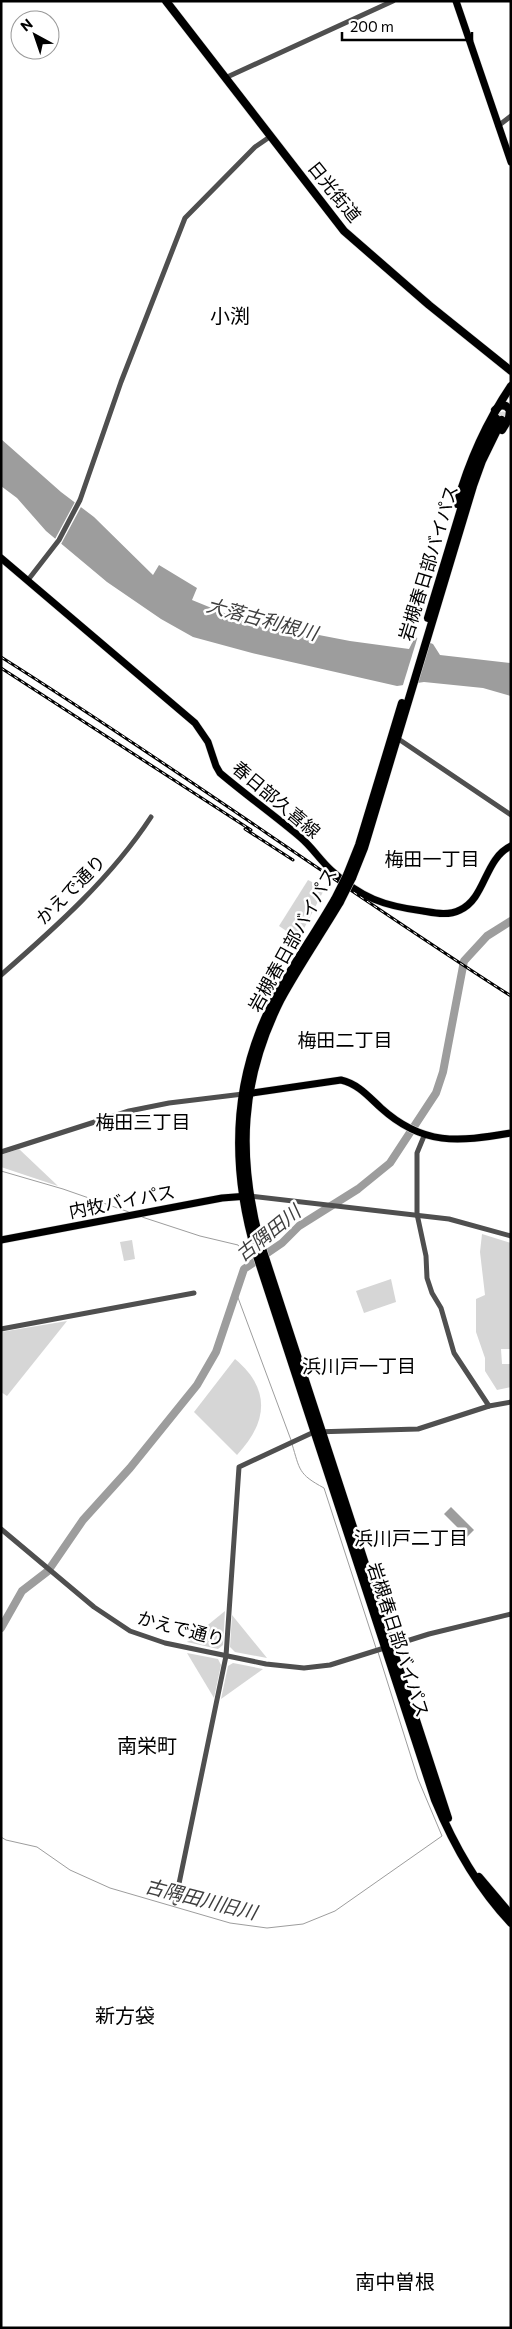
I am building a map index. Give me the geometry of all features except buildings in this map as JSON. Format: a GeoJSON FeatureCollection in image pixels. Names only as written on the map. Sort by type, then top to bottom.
{"type":"FeatureCollection","features":[{"type":"Feature","properties":{"kind":"highway","name":"日光街道"},"geometry":{"type":"LineString","coordinates":[[166,1],[344,230],[422,298],[511,371]]}},
{"type":"Feature","properties":{"kind":"highway"},"geometry":{"type":"LineString","coordinates":[[502,416],[511,386]]}},
{"type":"Feature","properties":{"kind":"highway","name":"岩槻春日部バイパス"},"geometry":{"type":"LineString","coordinates":[[350,876],[425,636],[456,548],[479,470],[502,416]]}},
{"type":"Feature","properties":{"kind":"highway","name":"岩槻春日部バイパス"},"geometry":{"type":"LineString","coordinates":[[425,636],[445,544],[462,485],[475,448],[502,416]]}},
{"type":"Feature","properties":{"kind":"highway","name":"岩槻春日部バイパス"},"geometry":{"type":"LineString","coordinates":[[409,689],[397,738],[364,848],[338,900],[285,981],[268,1013],[251,1060],[246,1094],[245,1196],[262,1262],[317,1431],[450,1823],[475,1872],[509,1918]]}},
{"type":"Feature","properties":{"kind":"main road"},"geometry":{"type":"LineString","coordinates":[[456,1],[511,162]]}},
{"type":"Feature","properties":{"kind":"main road","name":"春日部久喜線"},"geometry":{"type":"LineString","coordinates":[[1,558],[195,723],[208,742],[220,773],[301,838],[337,875],[379,903],[442,914],[460,910],[472,900],[498,855],[511,846]]}},
{"type":"Feature","properties":{"kind":"main road"},"geometry":{"type":"LineString","coordinates":[[246,1094],[341,1080],[355,1084],[402,1124],[423,1135],[458,1140],[511,1133]]}},
{"type":"Feature","properties":{"kind":"main road","name":"内牧バイパス"},"geometry":{"type":"LineString","coordinates":[[1,1240],[245,1196]]}},
{"type":"Feature","properties":{"kind":"street"},"geometry":{"type":"LineString","coordinates":[[226,78],[393,1]]}},
{"type":"Feature","properties":{"kind":"street"},"geometry":{"type":"LineString","coordinates":[[498,126],[511,116]]}},
{"type":"Feature","properties":{"kind":"street"},"geometry":{"type":"LineString","coordinates":[[28,580],[59,540],[80,500],[121,382],[185,218],[255,147],[271,136]]}},
{"type":"Feature","properties":{"kind":"street"},"geometry":{"type":"LineString","coordinates":[[397,738],[511,815]]}},
{"type":"Feature","properties":{"kind":"street","name":"かえで通り"},"geometry":{"type":"LineString","coordinates":[[1,975],[50,931],[110,871],[128,850],[151,816]]}},
{"type":"Feature","properties":{"kind":"street"},"geometry":{"type":"LineString","coordinates":[[1,1152],[129,1111],[205,1098],[246,1094]]}},
{"type":"Feature","properties":{"kind":"street"},"geometry":{"type":"LineString","coordinates":[[423,1135],[417,1153],[417,1214],[426,1256],[429,1286],[441,1308],[454,1353],[488,1406]]}},
{"type":"Feature","properties":{"kind":"street"},"geometry":{"type":"LineString","coordinates":[[245,1196],[417,1214],[449,1219],[511,1236]]}},
{"type":"Feature","properties":{"kind":"street"},"geometry":{"type":"LineString","coordinates":[[1,1328],[194,1293]]}},
{"type":"Feature","properties":{"kind":"street"},"geometry":{"type":"LineString","coordinates":[[175,1903],[226,1656],[239,1467],[317,1431],[362,1432],[418,1429],[488,1406],[511,1402]]}},
{"type":"Feature","properties":{"kind":"street","name":"かえで通り"},"geometry":{"type":"LineString","coordinates":[[1,1529],[99,1611],[130,1631],[165,1643],[281,1666],[312,1668],[339,1663],[429,1634],[511,1614]]}},
{"type":"Feature","properties":{"kind":"shaded area"},"geometry":{"type":"Polygon","coordinates":[[[1,439],[61,492],[94,517],[153,575],[159,565],[197,588],[192,600],[241,620],[350,641],[409,649],[415,637],[433,644],[440,655],[511,663],[511,696],[483,688],[424,682],[397,686],[252,653],[193,637],[161,619],[107,582],[46,531],[17,498],[1,486],[1,439]]]}},
{"type":"Feature","properties":{"kind":"shaded area"},"geometry":{"type":"Polygon","coordinates":[[[308,880],[324,888],[324,890],[299,938],[297,938],[279,926],[308,880]]]}},
{"type":"Feature","properties":{"kind":"shaded area"},"geometry":{"type":"Polygon","coordinates":[[[19,1149],[58,1186],[1,1167],[1,1155],[19,1149]]]}},
{"type":"Feature","properties":{"kind":"shaded area"},"geometry":{"type":"Polygon","coordinates":[[[482,1234],[511,1243],[511,1349],[501,1349],[502,1364],[511,1364],[511,1387],[497,1390],[485,1371],[485,1358],[476,1332],[476,1299],[485,1295],[480,1252],[482,1234]]]}},
{"type":"Feature","properties":{"kind":"shaded area"},"geometry":{"type":"Polygon","coordinates":[[[132,1240],[135,1259],[124,1261],[120,1242],[132,1240]]]}},
{"type":"Feature","properties":{"kind":"shaded area"},"geometry":{"type":"Polygon","coordinates":[[[391,1279],[396,1302],[364,1313],[356,1291],[391,1279]]]}},
{"type":"Feature","properties":{"kind":"shaded area"},"geometry":{"type":"Polygon","coordinates":[[[67,1321],[7,1396],[1,1392],[1,1332],[67,1321]]]}},
{"type":"Feature","properties":{"kind":"shaded area"},"geometry":{"type":"Polygon","coordinates":[[[235,1359],[247,1370],[255,1382],[260,1394],[261,1406],[255,1430],[237,1455],[194,1412],[235,1359]]]}},
{"type":"Feature","properties":{"kind":"shaded area"},"geometry":{"type":"Polygon","coordinates":[[[451,1507],[474,1530],[467,1537],[444,1514],[451,1507]]]}},
{"type":"Feature","properties":{"kind":"shaded area"},"geometry":{"type":"Polygon","coordinates":[[[225,1611],[223,1645],[218,1649],[187,1642],[225,1611]]]}},
{"type":"Feature","properties":{"kind":"shaded area"},"geometry":{"type":"Polygon","coordinates":[[[232,1615],[267,1658],[235,1652],[230,1647],[232,1615]]]}},
{"type":"Feature","properties":{"kind":"shaded area"},"geometry":{"type":"Polygon","coordinates":[[[187,1653],[218,1659],[221,1665],[214,1698],[187,1653]]]}},
{"type":"Feature","properties":{"kind":"shaded area"},"geometry":{"type":"Polygon","coordinates":[[[233,1663],[263,1669],[221,1699],[228,1666],[233,1663]]]}},
{"type":"Feature","properties":{"kind":"pier"},"geometry":{"type":"Polygon","coordinates":[[[76,500],[82,505],[60,546],[54,541],[76,500]]]}},
{"type":"Feature","properties":{"kind":"pier"},"geometry":{"type":"Polygon","coordinates":[[[418,636],[430,640],[416,686],[402,688],[418,636]]]}},
{"type":"Feature","properties":{"kind":"waterway","name":"古隅田川"},"geometry":{"type":"LineString","coordinates":[[1,1628],[22,1591],[48,1571],[83,1520],[130,1468],[197,1385],[216,1352],[244,1269],[282,1243],[299,1226],[358,1189],[390,1163],[436,1093],[443,1072],[464,961],[487,936],[511,921]]}},
{"type":"Feature","properties":{"kind":"waterway"},"geometry":{"type":"LineString","coordinates":[[1,1171],[63,1189],[129,1212]]}},
{"type":"Feature","properties":{"kind":"waterway"},"geometry":{"type":"LineString","coordinates":[[142,1217],[200,1236],[238,1245],[252,1263]]}},
{"type":"Feature","properties":{"kind":"waterway"},"geometry":{"type":"LineString","coordinates":[[237,1295],[291,1440]]}},
{"type":"Feature","properties":{"kind":"waterway"},"geometry":{"type":"LineString","coordinates":[[292,1444],[301,1470],[309,1479],[324,1488],[376,1648]]}},
{"type":"Feature","properties":{"kind":"waterway","name":"古隅田川旧川"},"geometry":{"type":"LineString","coordinates":[[1,1837],[6,1840],[37,1847],[70,1870],[110,1888],[230,1923],[267,1928],[303,1924],[335,1911],[442,1836],[418,1779],[378,1652]]}},
{"type":"Feature","properties":{"kind":"tunnel"},"geometry":{"type":"LineString","coordinates":[[496,418],[511,395]]}},
{"type":"Feature","properties":{"kind":"tunnel"},"geometry":{"type":"LineString","coordinates":[[502,420],[511,405]]}},
{"type":"Feature","properties":{"kind":"railway"},"geometry":{"type":"LineString","coordinates":[[1,657],[66,698],[511,996]]}},
{"type":"Feature","properties":{"kind":"railway"},"geometry":{"type":"LineString","coordinates":[[1,668],[251,830]]}},
{"type":"Feature","properties":{"kind":"railway"},"geometry":{"type":"LineString","coordinates":[[245,829],[293,860]]}},
{"type":"Feature","properties":{"kind":"district","name":"小渕"},"geometry":{"type":"Point","coordinates":[230,316]}},
{"type":"Feature","properties":{"kind":"district","name":"梅田一丁目"},"geometry":{"type":"Point","coordinates":[432,859]}},
{"type":"Feature","properties":{"kind":"district","name":"梅田二丁目"},"geometry":{"type":"Point","coordinates":[345,1040]}},
{"type":"Feature","properties":{"kind":"district","name":"梅田三丁目"},"geometry":{"type":"Point","coordinates":[143,1122]}},
{"type":"Feature","properties":{"kind":"district","name":"浜川戸一丁目"},"geometry":{"type":"Point","coordinates":[359,1366]}},
{"type":"Feature","properties":{"kind":"district","name":"浜川戸二丁目"},"geometry":{"type":"Point","coordinates":[411,1538]}},
{"type":"Feature","properties":{"kind":"district","name":"南栄町"},"geometry":{"type":"Point","coordinates":[147,1746]}},
{"type":"Feature","properties":{"kind":"district","name":"新方袋"},"geometry":{"type":"Point","coordinates":[125,2016]}},
{"type":"Feature","properties":{"kind":"district","name":"南中曽根"},"geometry":{"type":"Point","coordinates":[395,2282]}},
{"type":"Feature","properties":{"kind":"water label","name":"大落古利根川"},"geometry":{"type":"Point","coordinates":[262,619]}}]}
